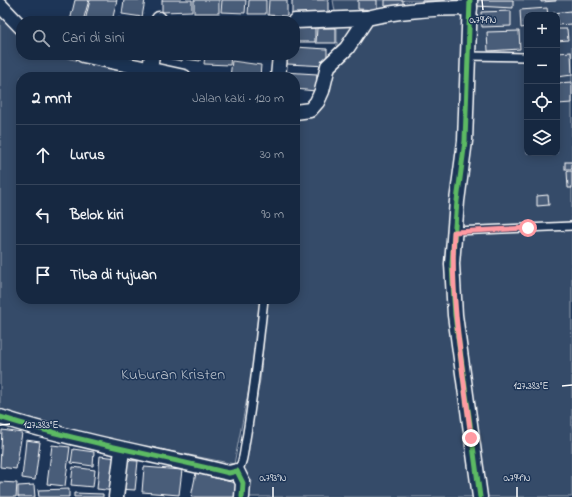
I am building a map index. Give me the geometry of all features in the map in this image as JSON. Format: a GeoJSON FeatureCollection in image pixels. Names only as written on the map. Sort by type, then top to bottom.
{"type":"FeatureCollection","features":[{"type":"Feature","properties":{"kind":"street"},"geometry":{"type":"LineString","coordinates":[[300,21],[367,18],[387,14],[470,4],[465,141],[454,232],[452,264],[455,315],[480,497]]}},
{"type":"Feature","properties":{"kind":"street"},"geometry":{"type":"LineString","coordinates":[[0,5],[16,22]]}},
{"type":"Feature","properties":{"kind":"street"},"geometry":{"type":"LineString","coordinates":[[300,111],[310,110],[317,102],[322,92],[328,66],[347,48],[367,18]]}},
{"type":"Feature","properties":{"kind":"street"},"geometry":{"type":"LineString","coordinates":[[132,60],[151,62],[173,72]]}},
{"type":"Feature","properties":{"kind":"street"},"geometry":{"type":"LineString","coordinates":[[278,72],[280,60]]}},
{"type":"Feature","properties":{"kind":"street"},"geometry":{"type":"LineString","coordinates":[[0,417],[122,450],[228,472],[237,471],[243,483],[242,497]]}},
{"type":"Feature","properties":{"kind":"street"},"geometry":{"type":"LineString","coordinates":[[116,497],[122,450]]}},
{"type":"Feature","properties":{"kind":"lane"},"geometry":{"type":"LineString","coordinates":[[469,56],[524,58]]}},
{"type":"Feature","properties":{"kind":"lane"},"geometry":{"type":"LineString","coordinates":[[454,232],[572,226]]}},
{"type":"Feature","properties":{"kind":"lane"},"geometry":{"type":"LineString","coordinates":[[237,471],[242,460],[250,412],[263,304]]}},
{"type":"Feature","properties":{"kind":"green space"},"geometry":{"type":"Polygon","coordinates":[[[333,0],[572,0],[572,497],[248,497],[252,481],[243,472],[260,380],[267,304],[300,304],[300,115],[310,114],[337,51],[337,23],[333,0]]]}},
{"type":"Feature","properties":{"kind":"green space","name":"Kuburan Kristen"},"geometry":{"type":"Polygon","coordinates":[[[0,12],[16,30],[16,60],[75,60],[133,72],[16,72],[16,304],[259,304],[251,378],[234,464],[87,433],[0,409],[0,12]]]}},
{"type":"Feature","properties":{"kind":"building"},"geometry":{"type":"Polygon","coordinates":[[[75,0],[89,0],[84,16],[71,16],[75,0]]]}},
{"type":"Feature","properties":{"kind":"building"},"geometry":{"type":"Polygon","coordinates":[[[90,0],[117,0],[113,16],[86,16],[90,0]]]}},
{"type":"Feature","properties":{"kind":"building"},"geometry":{"type":"Polygon","coordinates":[[[124,0],[145,0],[142,16],[122,14],[124,0]]]}},
{"type":"Feature","properties":{"kind":"building"},"geometry":{"type":"Polygon","coordinates":[[[162,0],[192,0],[192,11],[162,12],[162,0]]]}},
{"type":"Feature","properties":{"kind":"building"},"geometry":{"type":"Polygon","coordinates":[[[194,0],[219,0],[219,13],[194,13],[194,0]]]}},
{"type":"Feature","properties":{"kind":"building"},"geometry":{"type":"Polygon","coordinates":[[[222,0],[246,0],[245,13],[221,12],[222,0]]]}},
{"type":"Feature","properties":{"kind":"building"},"geometry":{"type":"Polygon","coordinates":[[[249,0],[266,0],[266,14],[248,14],[249,0]]]}},
{"type":"Feature","properties":{"kind":"building"},"geometry":{"type":"Polygon","coordinates":[[[269,0],[287,0],[287,16],[268,15],[269,0]]]}},
{"type":"Feature","properties":{"kind":"building"},"geometry":{"type":"Polygon","coordinates":[[[292,0],[328,0],[328,15],[292,14],[292,0]]]}},
{"type":"Feature","properties":{"kind":"building"},"geometry":{"type":"Polygon","coordinates":[[[358,0],[377,0],[377,10],[358,9],[358,0]]]}},
{"type":"Feature","properties":{"kind":"building"},"geometry":{"type":"Polygon","coordinates":[[[385,0],[403,0],[403,6],[385,7],[385,0]]]}},
{"type":"Feature","properties":{"kind":"building"},"geometry":{"type":"Polygon","coordinates":[[[422,0],[461,0],[461,1],[422,4],[422,0]]]}},
{"type":"Feature","properties":{"kind":"building"},"geometry":{"type":"Polygon","coordinates":[[[476,0],[513,0],[513,8],[476,6],[476,0]]]}},
{"type":"Feature","properties":{"kind":"building"},"geometry":{"type":"Polygon","coordinates":[[[541,0],[556,0],[556,1],[541,2],[541,0]]]}},
{"type":"Feature","properties":{"kind":"building"},"geometry":{"type":"Polygon","coordinates":[[[547,8],[548,12],[524,12],[524,28],[521,28],[520,10],[547,8]]]}},
{"type":"Feature","properties":{"kind":"building"},"geometry":{"type":"Polygon","coordinates":[[[511,11],[511,26],[482,27],[481,12],[511,11]]]}},
{"type":"Feature","properties":{"kind":"building"},"geometry":{"type":"Polygon","coordinates":[[[571,11],[572,24],[560,25],[560,12],[571,11]]]}},
{"type":"Feature","properties":{"kind":"building"},"geometry":{"type":"Polygon","coordinates":[[[300,28],[315,28],[315,42],[300,42],[300,28]]]}},
{"type":"Feature","properties":{"kind":"building"},"geometry":{"type":"Polygon","coordinates":[[[317,28],[336,28],[336,43],[316,43],[317,28]]]}},
{"type":"Feature","properties":{"kind":"building"},"geometry":{"type":"Polygon","coordinates":[[[560,29],[567,29],[568,40],[560,41],[560,29]]]}},
{"type":"Feature","properties":{"kind":"building"},"geometry":{"type":"Polygon","coordinates":[[[519,31],[520,49],[488,51],[487,32],[519,31]]]}},
{"type":"Feature","properties":{"kind":"building"},"geometry":{"type":"Polygon","coordinates":[[[300,47],[327,49],[327,66],[287,64],[287,60],[300,60],[300,47]]]}},
{"type":"Feature","properties":{"kind":"building"},"geometry":{"type":"Polygon","coordinates":[[[571,52],[572,75],[560,77],[560,53],[571,52]]]}},
{"type":"Feature","properties":{"kind":"building"},"geometry":{"type":"Polygon","coordinates":[[[204,60],[230,60],[230,65],[204,64],[204,60]]]}},
{"type":"Feature","properties":{"kind":"building"},"geometry":{"type":"Polygon","coordinates":[[[232,61],[261,65],[260,72],[231,72],[232,61]]]}},
{"type":"Feature","properties":{"kind":"building"},"geometry":{"type":"Polygon","coordinates":[[[300,73],[317,74],[316,91],[300,89],[300,73]]]}},
{"type":"Feature","properties":{"kind":"building"},"geometry":{"type":"Polygon","coordinates":[[[572,82],[572,103],[560,104],[560,83],[572,82]]]}},
{"type":"Feature","properties":{"kind":"building"},"geometry":{"type":"Polygon","coordinates":[[[565,162],[572,162],[572,169],[565,169],[565,162]]]}},
{"type":"Feature","properties":{"kind":"building"},"geometry":{"type":"Polygon","coordinates":[[[567,171],[572,171],[572,188],[568,188],[567,171]]]}},
{"type":"Feature","properties":{"kind":"building"},"geometry":{"type":"Polygon","coordinates":[[[548,195],[549,205],[537,206],[537,196],[548,195]]]}},
{"type":"Feature","properties":{"kind":"building"},"geometry":{"type":"Polygon","coordinates":[[[2,430],[22,433],[16,469],[0,467],[2,430]]]}},
{"type":"Feature","properties":{"kind":"building"},"geometry":{"type":"Polygon","coordinates":[[[26,440],[40,442],[35,480],[22,478],[26,440]]]}},
{"type":"Feature","properties":{"kind":"building"},"geometry":{"type":"Polygon","coordinates":[[[52,445],[70,447],[65,486],[47,484],[52,445]]]}},
{"type":"Feature","properties":{"kind":"building"},"geometry":{"type":"Polygon","coordinates":[[[73,449],[94,452],[93,466],[71,463],[73,449]]]}},
{"type":"Feature","properties":{"kind":"building"},"geometry":{"type":"Polygon","coordinates":[[[100,456],[118,458],[115,491],[97,489],[100,456]]]}},
{"type":"Feature","properties":{"kind":"building"},"geometry":{"type":"Polygon","coordinates":[[[122,460],[138,461],[135,490],[119,489],[122,460]]]}},
{"type":"Feature","properties":{"kind":"building"},"geometry":{"type":"Polygon","coordinates":[[[73,467],[95,470],[93,487],[71,485],[73,467]]]}},
{"type":"Feature","properties":{"kind":"building"},"geometry":{"type":"Polygon","coordinates":[[[144,467],[182,470],[179,495],[142,492],[144,467]]]}},
{"type":"Feature","properties":{"kind":"building"},"geometry":{"type":"Polygon","coordinates":[[[196,473],[239,484],[237,497],[191,497],[196,473]]]}},
{"type":"Feature","properties":{"kind":"building"},"geometry":{"type":"Polygon","coordinates":[[[0,482],[17,483],[16,497],[0,497],[0,482]]]}},
{"type":"Feature","properties":{"kind":"building"},"geometry":{"type":"Polygon","coordinates":[[[34,485],[35,497],[18,497],[18,486],[34,485]]]}},
{"type":"Feature","properties":{"kind":"building"},"geometry":{"type":"Polygon","coordinates":[[[69,489],[69,497],[39,497],[38,490],[69,489]]]}},
{"type":"Feature","properties":{"kind":"building"},"geometry":{"type":"Polygon","coordinates":[[[74,493],[103,494],[103,497],[74,497],[74,493]]]}},
{"type":"Feature","properties":{"kind":"cycle path"},"geometry":{"type":"LineString","coordinates":[[470,0],[465,141],[457,201],[452,264],[455,315],[480,497]]}},
{"type":"Feature","properties":{"kind":"cycle path"},"geometry":{"type":"LineString","coordinates":[[0,417],[28,426],[114,447],[229,473],[237,471],[243,483],[242,497]]}},
{"type":"Feature","properties":{"kind":"route"},"geometry":{"type":"LineString","coordinates":[[471,438],[455,315],[452,264],[454,232],[528,228]]}}]}
